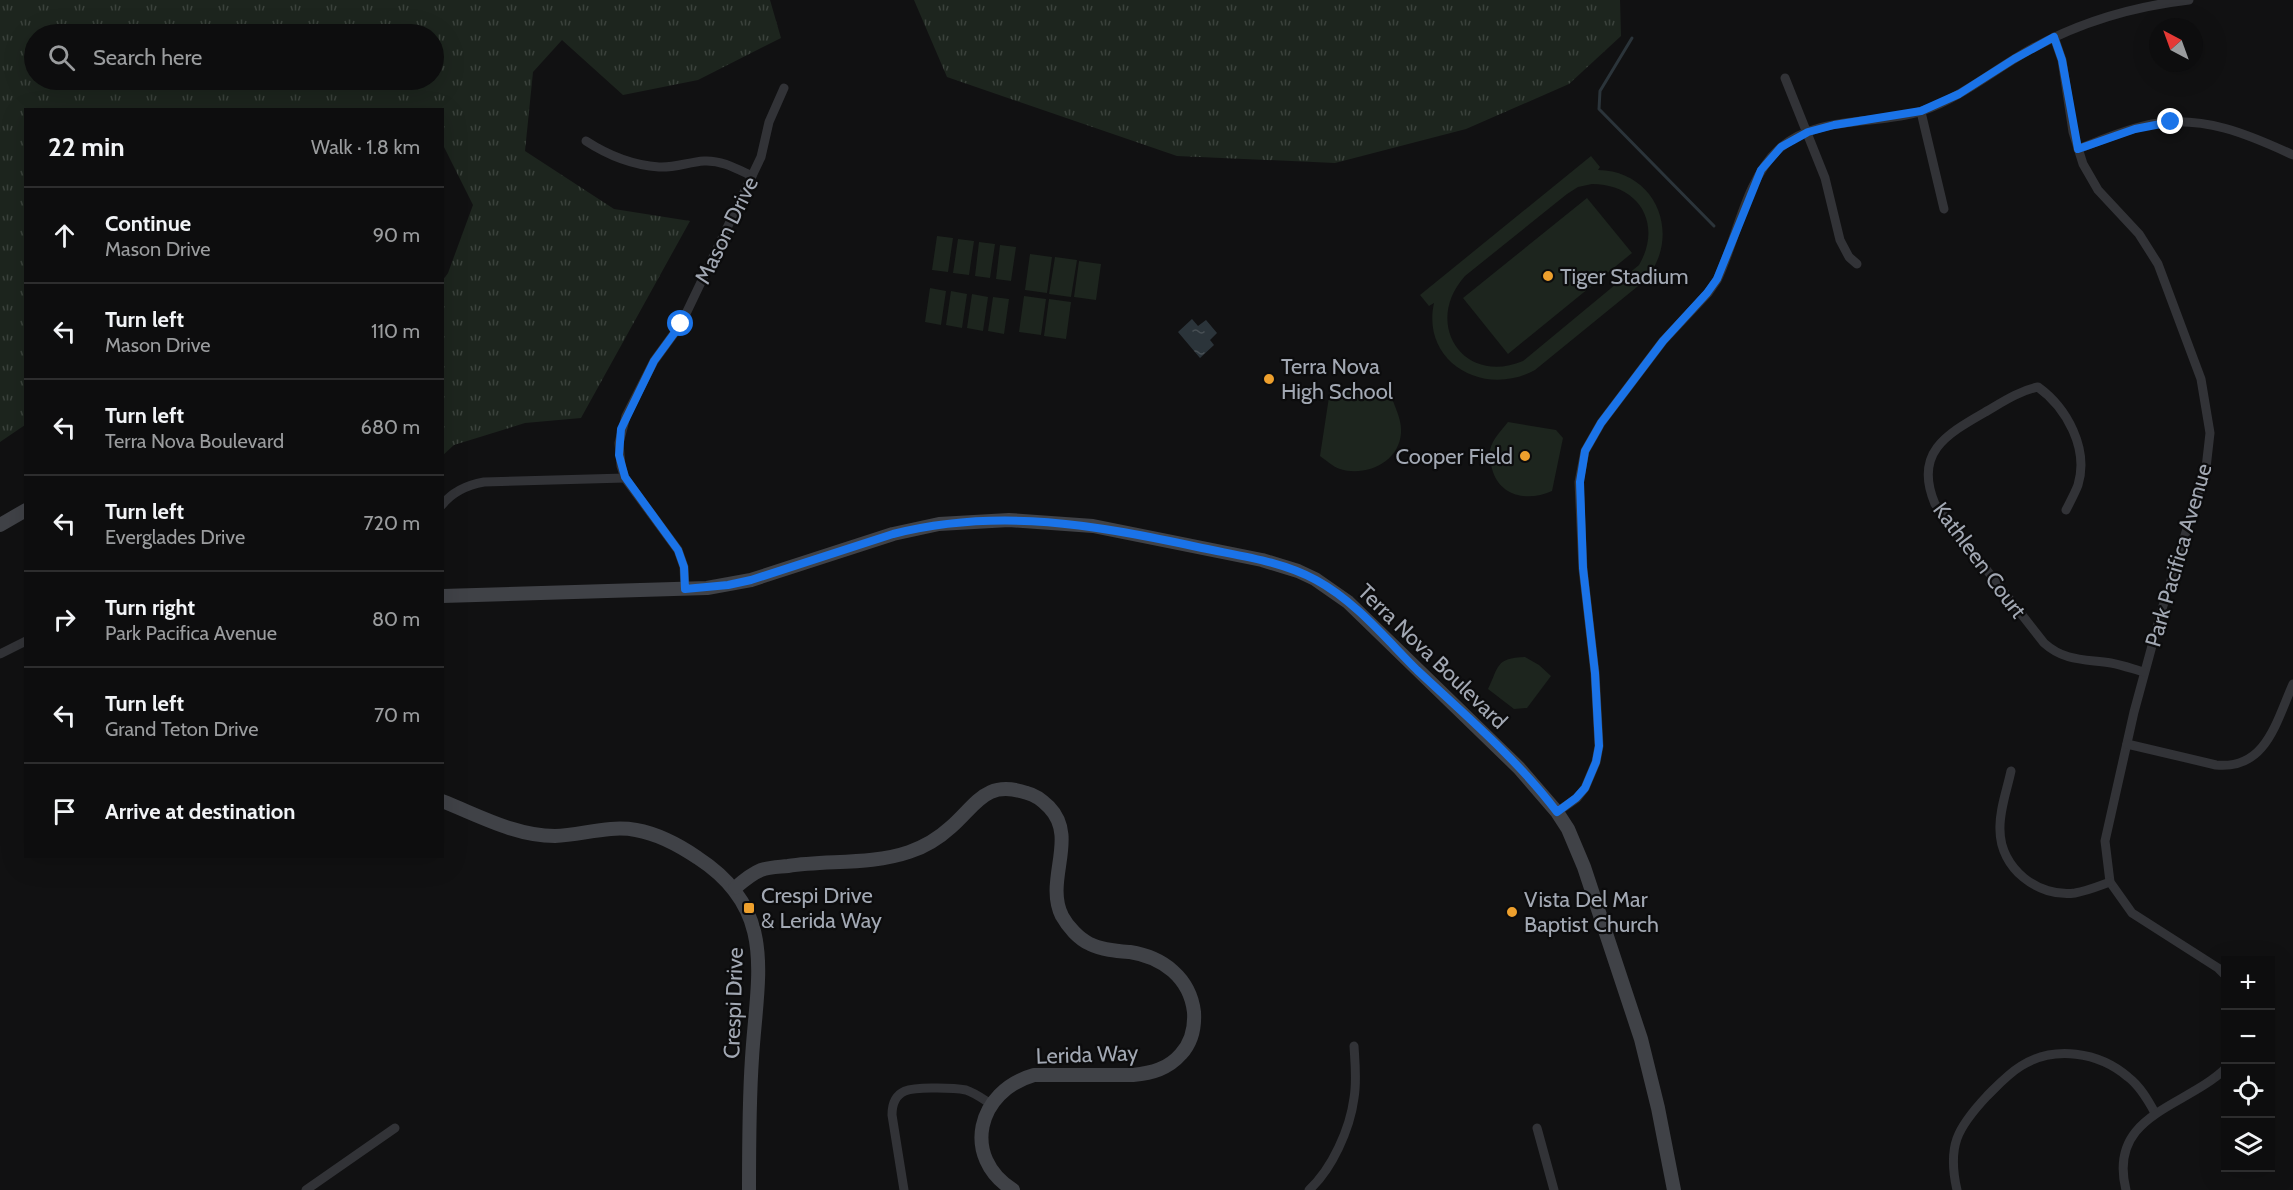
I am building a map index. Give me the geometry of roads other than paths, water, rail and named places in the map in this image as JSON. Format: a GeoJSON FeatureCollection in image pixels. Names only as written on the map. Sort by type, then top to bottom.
{"type":"FeatureCollection","features":[{"type":"Feature","properties":{"kind":"street"},"geometry":{"type":"LineString","coordinates":[[1557,812],[1585,788],[1596,762],[1599,746],[1595,673],[1583,558],[1580,482],[1585,451],[1601,423],[1663,341],[1717,279],[1761,170],[1781,147],[1808,132],[1834,125],[1921,111],[1959,94],[2054,37],[2127,12],[2189,0]]}},
{"type":"Feature","properties":{"kind":"street","name":"Park Pacifica Avenue"},"geometry":{"type":"LineString","coordinates":[[2054,37],[2062,60],[2078,149],[2090,178],[2098,190],[2139,234],[2158,264],[2201,380],[2210,433],[2206,468],[2144,672],[2105,841],[2110,882],[2132,913],[2221,971]]}},
{"type":"Feature","properties":{"kind":"street"},"geometry":{"type":"LineString","coordinates":[[1785,78],[1830,193],[1840,240],[1857,264]]}},
{"type":"Feature","properties":{"kind":"street","name":"Mason Drive"},"geometry":{"type":"LineString","coordinates":[[685,589],[684,567],[678,550],[625,477],[621,466],[619,442],[626,416],[654,361],[681,324],[752,176],[765,146],[769,122],[784,88]]}},
{"type":"Feature","properties":{"kind":"street"},"geometry":{"type":"LineString","coordinates":[[1921,111],[1944,209]]}},
{"type":"Feature","properties":{"kind":"street"},"geometry":{"type":"LineString","coordinates":[[2078,149],[2144,126],[2190,122],[2243,133],[2293,155]]}},
{"type":"Feature","properties":{"kind":"street"},"geometry":{"type":"LineString","coordinates":[[586,141],[624,161],[658,167],[706,161],[719,162],[752,176]]}},
{"type":"Feature","properties":{"kind":"street","name":"Kathleen Court"},"geometry":{"type":"LineString","coordinates":[[2066,510],[2077,486],[2081,456],[2075,435],[2064,416],[2050,395],[2038,387],[2022,390],[1960,427],[1942,441],[1932,456],[1927,481],[1935,504],[2044,643],[2053,651],[2073,659],[2114,663],[2144,672]]}},
{"type":"Feature","properties":{"kind":"street"},"geometry":{"type":"LineString","coordinates":[[444,503],[457,491],[484,482],[625,477]]}},
{"type":"Feature","properties":{"kind":"street"},"geometry":{"type":"LineString","coordinates":[[0,525],[24,511]]}},
{"type":"Feature","properties":{"kind":"street","name":"Terra Nova Boulevard"},"geometry":{"type":"LineString","coordinates":[[444,596],[685,589],[728,585],[751,580],[916,528],[963,521],[1009,520],[1093,526],[1262,560],[1315,579],[1348,602],[1519,768],[1557,812],[1572,838],[1584,867],[1634,1017],[1653,1085],[1674,1190]]}},
{"type":"Feature","properties":{"kind":"street"},"geometry":{"type":"LineString","coordinates":[[0,654],[24,642]]}},
{"type":"Feature","properties":{"kind":"street"},"geometry":{"type":"LineString","coordinates":[[2127,744],[2216,765],[2240,765],[2259,752],[2266,742],[2293,684]]}},
{"type":"Feature","properties":{"kind":"street"},"geometry":{"type":"LineString","coordinates":[[2011,771],[2000,831],[2006,856],[2013,867],[2030,883],[2053,892],[2076,893],[2110,882]]}},
{"type":"Feature","properties":{"kind":"street","name":"Lerida Way"},"geometry":{"type":"LineString","coordinates":[[735,888],[763,869],[807,863],[894,857],[919,849],[952,826],[981,796],[991,791],[1016,790],[1028,793],[1044,802],[1057,817],[1062,829],[1063,841],[1057,882],[1058,903],[1062,916],[1077,935],[1090,945],[1144,955],[1167,965],[1184,984],[1190,996],[1194,1024],[1185,1050],[1163,1069],[1133,1075],[1034,1075],[1021,1078],[1009,1085],[991,1104],[981,1131],[984,1157],[997,1177],[1013,1190]]}},
{"type":"Feature","properties":{"kind":"street","name":"Crespi Drive"},"geometry":{"type":"LineString","coordinates":[[444,802],[506,826],[535,834],[568,835],[617,829],[648,833],[664,838],[694,855],[722,875],[735,888],[751,916],[758,945],[750,1096],[749,1190]]}},
{"type":"Feature","properties":{"kind":"street"},"geometry":{"type":"LineString","coordinates":[[1309,1190],[1328,1169],[1351,1113],[1355,1085],[1354,1046]]}},
{"type":"Feature","properties":{"kind":"street"},"geometry":{"type":"LineString","coordinates":[[1957,1190],[1952,1150],[1962,1125],[2002,1080],[2023,1064],[2050,1055],[2072,1054],[2094,1058],[2107,1063],[2129,1077],[2155,1113]]}},
{"type":"Feature","properties":{"kind":"street"},"geometry":{"type":"LineString","coordinates":[[2126,1190],[2122,1176],[2123,1160],[2127,1146],[2138,1128],[2155,1113],[2221,1072]]}},
{"type":"Feature","properties":{"kind":"street"},"geometry":{"type":"LineString","coordinates":[[904,1190],[892,1114],[892,1106],[902,1092],[910,1089],[957,1088],[975,1094],[991,1104]]}},
{"type":"Feature","properties":{"kind":"street"},"geometry":{"type":"LineString","coordinates":[[306,1190],[395,1128]]}},
{"type":"Feature","properties":{"kind":"street"},"geometry":{"type":"LineString","coordinates":[[1537,1128],[1554,1190]]}},
{"type":"Feature","properties":{"kind":"water"},"geometry":{"type":"Polygon","coordinates":[[[1192,319],[1198,326],[1206,320],[1217,333],[1210,340],[1214,345],[1200,358],[1178,332],[1192,319]]]}},
{"type":"Feature","properties":{"kind":"waterway"},"geometry":{"type":"LineString","coordinates":[[1632,38],[1600,91],[1599,109],[1714,226]]}},
{"type":"Feature","properties":{"kind":"place","name":"Tiger Stadium"},"geometry":{"type":"Point","coordinates":[1548,276]}},
{"type":"Feature","properties":{"kind":"place","name":"Terra Nova High School"},"geometry":{"type":"Point","coordinates":[1269,379]}},
{"type":"Feature","properties":{"kind":"place","name":"Cooper Field"},"geometry":{"type":"Point","coordinates":[1525,456]}},
{"type":"Feature","properties":{"kind":"place","name":"Crespi Drive & Lerida Way"},"geometry":{"type":"Point","coordinates":[749,908]}},
{"type":"Feature","properties":{"kind":"place","name":"Vista Del Mar Baptist Church"},"geometry":{"type":"Point","coordinates":[1512,912]}}]}
